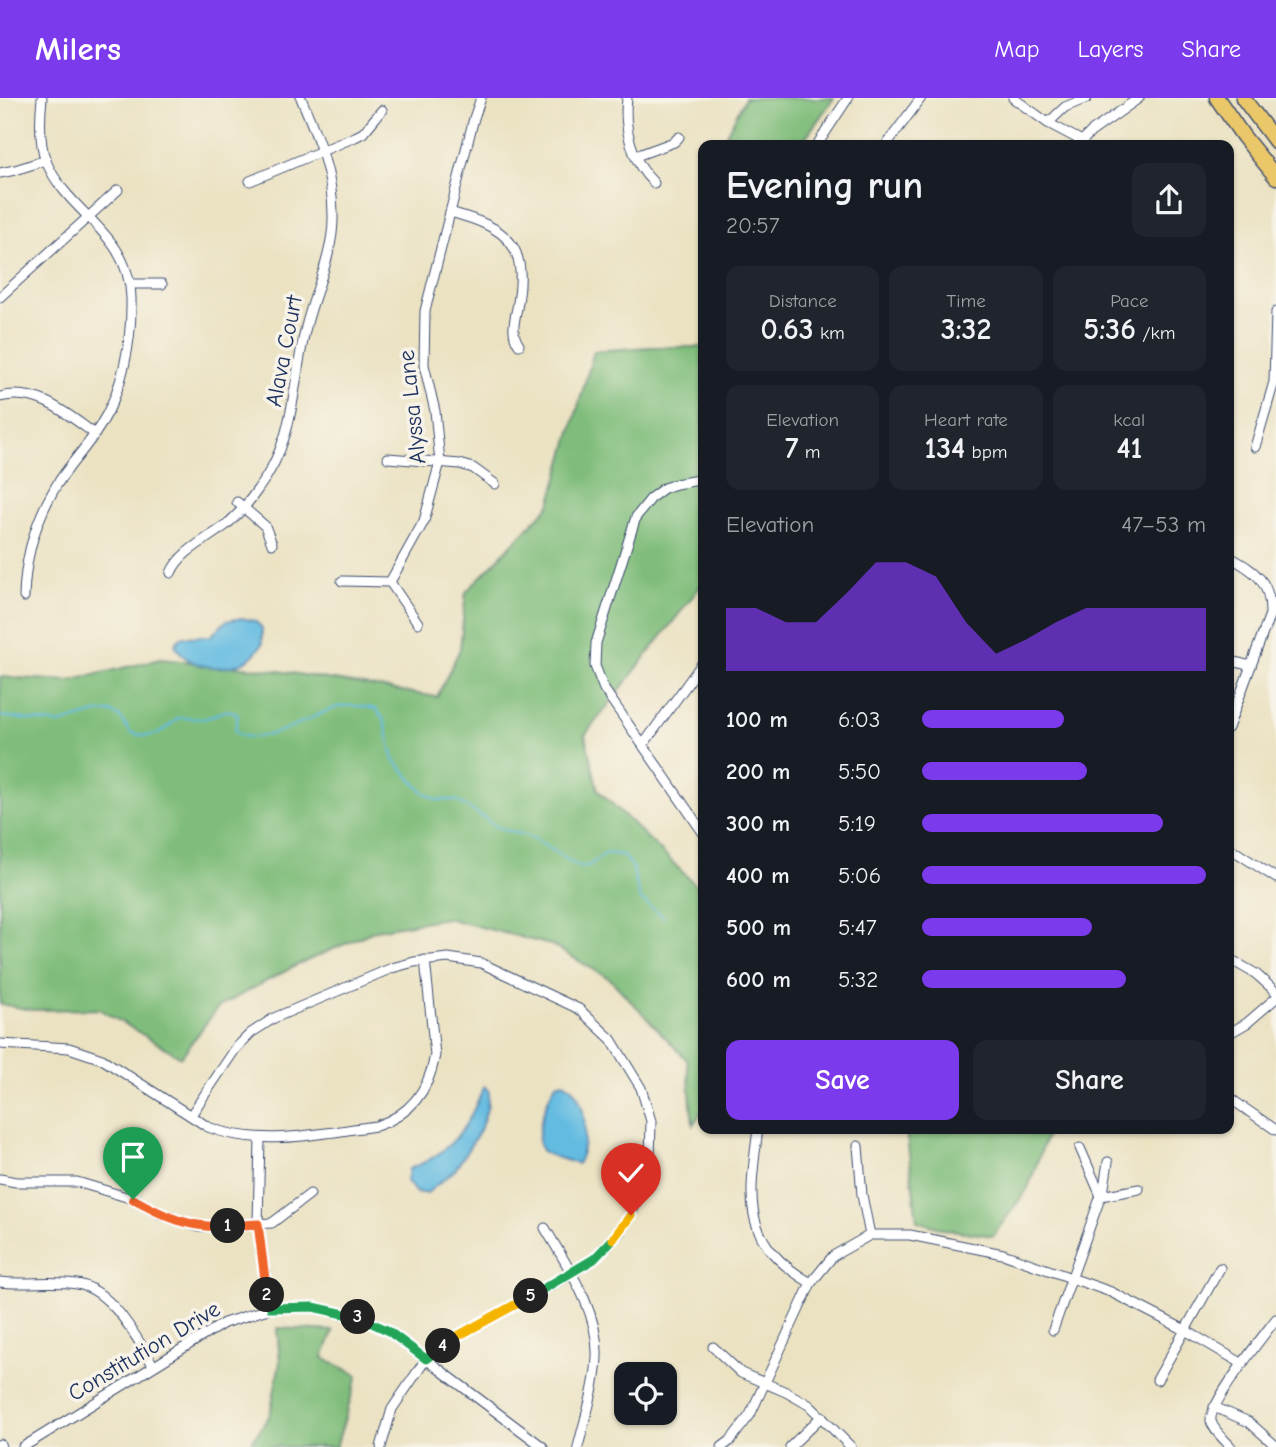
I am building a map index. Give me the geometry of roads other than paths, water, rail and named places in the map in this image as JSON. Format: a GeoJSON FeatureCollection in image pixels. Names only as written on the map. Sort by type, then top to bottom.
{"type":"FeatureCollection","features":[{"type":"Feature","properties":{"kind":"highway"},"geometry":{"type":"LineString","coordinates":[[1217,98],[1276,177]]}},
{"type":"Feature","properties":{"kind":"highway"},"geometry":{"type":"LineString","coordinates":[[1242,98],[1276,142]]}},
{"type":"Feature","properties":{"kind":"street"},"geometry":{"type":"LineString","coordinates":[[24,597],[26,558],[37,524],[57,485],[95,434],[111,404],[120,383],[131,326],[130,284],[125,265],[112,242],[68,194],[46,160],[41,122],[42,98]]}},
{"type":"Feature","properties":{"kind":"street","name":"Alava Court"},"geometry":{"type":"LineString","coordinates":[[171,573],[181,557],[229,523],[240,505],[268,476],[289,428],[304,332],[330,246],[333,205],[323,152],[301,98]]}},
{"type":"Feature","properties":{"kind":"street","name":"Alyssa Lane"},"geometry":{"type":"LineString","coordinates":[[390,582],[424,522],[440,462],[435,411],[424,365],[424,324],[428,295],[481,98]]}},
{"type":"Feature","properties":{"kind":"street"},"geometry":{"type":"LineString","coordinates":[[627,98],[627,130],[636,156],[654,183]]}},
{"type":"Feature","properties":{"kind":"street"},"geometry":{"type":"LineString","coordinates":[[820,140],[848,98]]}},
{"type":"Feature","properties":{"kind":"street"},"geometry":{"type":"LineString","coordinates":[[891,140],[921,98]]}},
{"type":"Feature","properties":{"kind":"street"},"geometry":{"type":"LineString","coordinates":[[1013,98],[1075,140]]}},
{"type":"Feature","properties":{"kind":"street"},"geometry":{"type":"LineString","coordinates":[[1048,123],[1065,107],[1087,98]]}},
{"type":"Feature","properties":{"kind":"street"},"geometry":{"type":"LineString","coordinates":[[1083,140],[1139,98]]}},
{"type":"Feature","properties":{"kind":"street"},"geometry":{"type":"LineString","coordinates":[[250,181],[363,133],[382,110]]}},
{"type":"Feature","properties":{"kind":"street"},"geometry":{"type":"LineString","coordinates":[[636,156],[674,142],[679,137]]}},
{"type":"Feature","properties":{"kind":"street"},"geometry":{"type":"LineString","coordinates":[[0,173],[46,160]]}},
{"type":"Feature","properties":{"kind":"street"},"geometry":{"type":"LineString","coordinates":[[0,297],[118,190]]}},
{"type":"Feature","properties":{"kind":"street"},"geometry":{"type":"LineString","coordinates":[[450,212],[491,225],[512,244],[521,281],[513,331],[519,345]]}},
{"type":"Feature","properties":{"kind":"street"},"geometry":{"type":"LineString","coordinates":[[130,284],[162,284]]}},
{"type":"Feature","properties":{"kind":"street"},"geometry":{"type":"LineString","coordinates":[[1255,447],[1274,382],[1276,312]]}},
{"type":"Feature","properties":{"kind":"street"},"geometry":{"type":"LineString","coordinates":[[0,397],[22,395],[47,401],[95,434]]}},
{"type":"Feature","properties":{"kind":"street"},"geometry":{"type":"LineString","coordinates":[[388,458],[440,462],[473,468],[495,484]]}},
{"type":"Feature","properties":{"kind":"street"},"geometry":{"type":"LineString","coordinates":[[698,481],[676,484],[652,497],[636,517],[596,643],[595,666],[604,689],[698,825]]}},
{"type":"Feature","properties":{"kind":"street"},"geometry":{"type":"LineString","coordinates":[[240,505],[265,526],[272,544]]}},
{"type":"Feature","properties":{"kind":"street"},"geometry":{"type":"LineString","coordinates":[[1234,560],[1254,572],[1266,586],[1270,599],[1270,614],[1234,712]]}},
{"type":"Feature","properties":{"kind":"street"},"geometry":{"type":"LineString","coordinates":[[342,581],[390,582],[418,623]]}},
{"type":"Feature","properties":{"kind":"street"},"geometry":{"type":"LineString","coordinates":[[1234,662],[1251,666]]}},
{"type":"Feature","properties":{"kind":"street"},"geometry":{"type":"LineString","coordinates":[[643,745],[698,669]]}},
{"type":"Feature","properties":{"kind":"street"},"geometry":{"type":"LineString","coordinates":[[1234,851],[1276,878]]}},
{"type":"Feature","properties":{"kind":"street"},"geometry":{"type":"LineString","coordinates":[[191,1115],[236,1048],[262,1026],[310,1002],[392,968],[448,958],[481,963],[579,1009],[611,1039],[641,1088],[651,1121],[650,1159],[631,1215],[619,1233],[594,1259],[454,1338],[426,1359],[392,1409],[381,1447]]}},
{"type":"Feature","properties":{"kind":"street"},"geometry":{"type":"LineString","coordinates":[[0,1044],[69,1048],[102,1059],[208,1127],[222,1133],[260,1139],[376,1126],[394,1119],[411,1107],[428,1083],[435,1055],[425,960]]}},
{"type":"Feature","properties":{"kind":"street"},"geometry":{"type":"LineString","coordinates":[[1234,961],[1256,974],[1276,992]]}},
{"type":"Feature","properties":{"kind":"street"},"geometry":{"type":"LineString","coordinates":[[1234,1031],[1276,998]]}},
{"type":"Feature","properties":{"kind":"street"},"geometry":{"type":"LineString","coordinates":[[1234,1101],[1276,1130]]}},
{"type":"Feature","properties":{"kind":"street"},"geometry":{"type":"LineString","coordinates":[[758,1134],[751,1200],[760,1235],[787,1267],[811,1283]]}},
{"type":"Feature","properties":{"kind":"street"},"geometry":{"type":"LineString","coordinates":[[260,1139],[258,1224],[271,1308]]}},
{"type":"Feature","properties":{"kind":"street"},"geometry":{"type":"LineString","coordinates":[[858,1146],[862,1195],[870,1235]]}},
{"type":"Feature","properties":{"kind":"street"},"geometry":{"type":"LineString","coordinates":[[1080,1148],[1101,1196]]}},
{"type":"Feature","properties":{"kind":"street"},"geometry":{"type":"LineString","coordinates":[[1053,1329],[1101,1196],[1108,1162]]}},
{"type":"Feature","properties":{"kind":"street"},"geometry":{"type":"LineString","coordinates":[[0,1179],[16,1182],[77,1182],[133,1199],[160,1214],[199,1227],[272,1223],[310,1194]]}},
{"type":"Feature","properties":{"kind":"street"},"geometry":{"type":"LineString","coordinates":[[1101,1196],[1139,1189]]}},
{"type":"Feature","properties":{"kind":"street"},"geometry":{"type":"LineString","coordinates":[[545,1228],[571,1274],[595,1331],[597,1358],[579,1447]]}},
{"type":"Feature","properties":{"kind":"street"},"geometry":{"type":"LineString","coordinates":[[722,1447],[750,1415],[811,1283],[833,1256],[870,1235],[910,1236],[1003,1254],[1120,1296],[1242,1364]]}},
{"type":"Feature","properties":{"kind":"street"},"geometry":{"type":"LineString","coordinates":[[1157,1380],[1220,1268]]}},
{"type":"Feature","properties":{"kind":"street"},"geometry":{"type":"LineString","coordinates":[[0,1282],[77,1284],[96,1291],[129,1327],[153,1366]]}},
{"type":"Feature","properties":{"kind":"street","name":"Constitution Drive"},"geometry":{"type":"LineString","coordinates":[[23,1447],[224,1323],[271,1308],[313,1307],[360,1318],[387,1330],[543,1447]]}},
{"type":"Feature","properties":{"kind":"street"},"geometry":{"type":"LineString","coordinates":[[1231,1447],[1212,1424],[1214,1407],[1242,1364],[1274,1326]]}},
{"type":"Feature","properties":{"kind":"street"},"geometry":{"type":"LineString","coordinates":[[713,1348],[741,1373],[795,1396],[822,1416],[851,1447]]}},
{"type":"Feature","properties":{"kind":"street"},"geometry":{"type":"LineString","coordinates":[[1214,1407],[1249,1422],[1276,1446]]}},
{"type":"Feature","properties":{"kind":"street"},"geometry":{"type":"LineString","coordinates":[[790,1447],[822,1416]]}},
{"type":"Feature","properties":{"kind":"water"},"geometry":{"type":"Polygon","coordinates":[[[242,618],[255,621],[262,628],[262,644],[246,661],[227,667],[197,664],[181,653],[175,644],[182,637],[211,636],[226,621],[242,618]]]}},
{"type":"Feature","properties":{"kind":"water"},"geometry":{"type":"Polygon","coordinates":[[[563,1082],[572,1088],[582,1108],[584,1144],[577,1164],[545,1153],[539,1140],[539,1130],[549,1099],[556,1084],[563,1082]]]}},
{"type":"Feature","properties":{"kind":"water"},"geometry":{"type":"Polygon","coordinates":[[[484,1086],[489,1091],[480,1130],[455,1170],[427,1193],[416,1193],[407,1181],[409,1169],[437,1155],[457,1137],[472,1114],[484,1086]]]}},
{"type":"Feature","properties":{"kind":"waterway"},"geometry":{"type":"LineString","coordinates":[[0,716],[59,724],[96,713],[110,712],[120,717],[131,733],[145,736],[157,734],[178,718],[204,719],[230,711],[238,715],[235,731],[244,736],[256,737],[285,730],[338,707],[376,709],[384,720],[394,760],[422,791],[437,800],[456,800],[499,828],[531,837],[579,867],[588,866],[606,853],[623,855],[632,866],[640,899],[664,917]]}}]}
